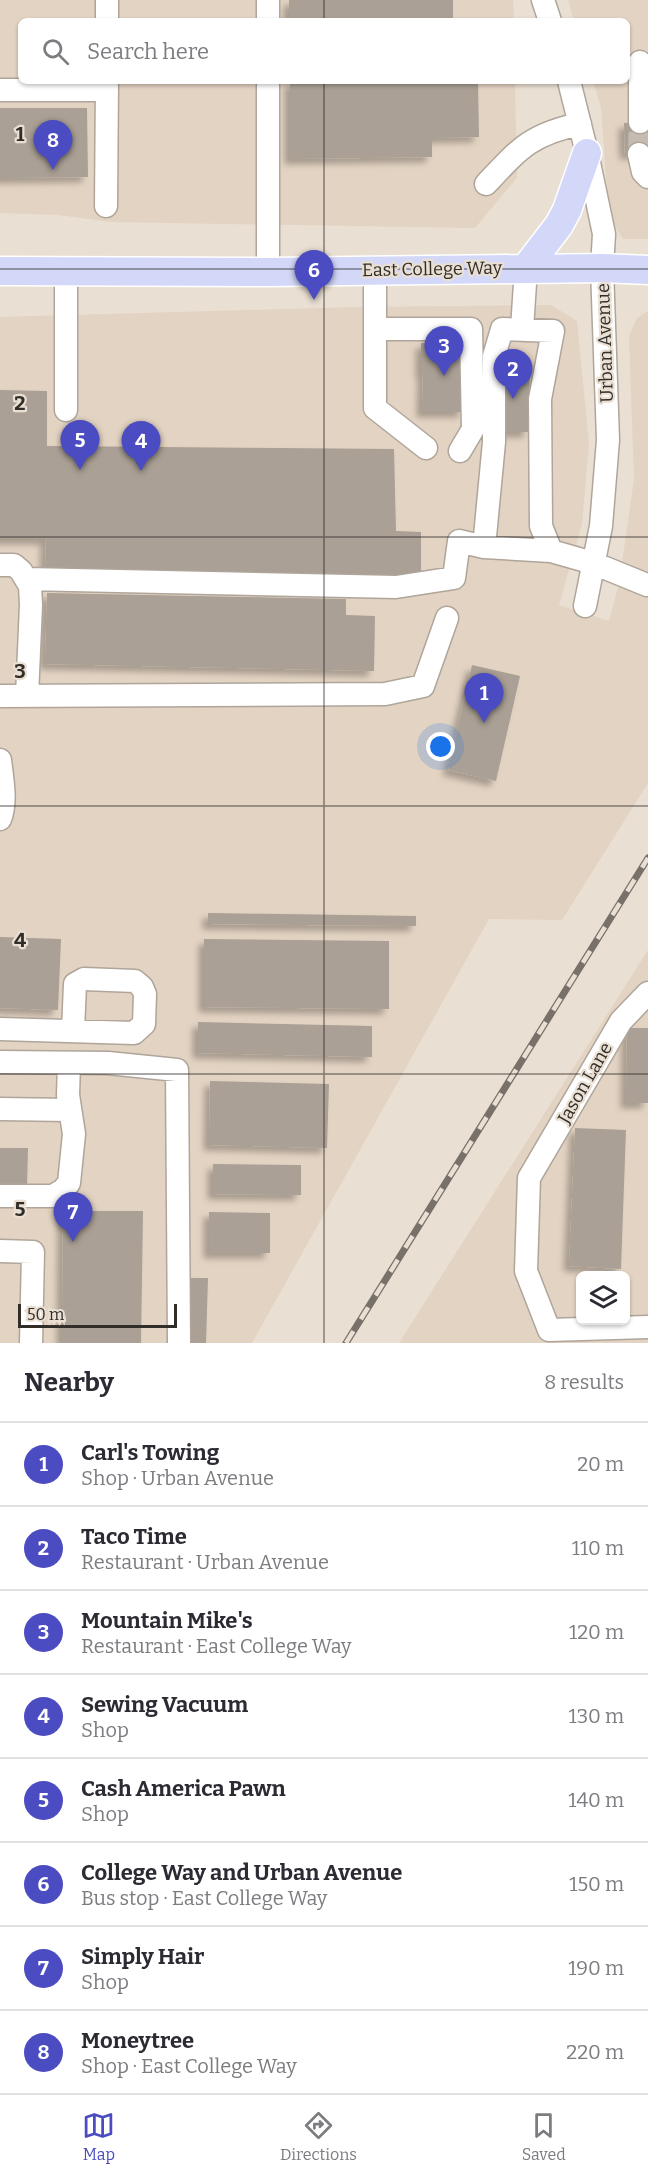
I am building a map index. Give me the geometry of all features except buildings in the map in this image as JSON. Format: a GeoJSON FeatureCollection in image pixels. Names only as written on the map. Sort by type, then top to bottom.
{"type":"FeatureCollection","features":[{"type":"Feature","properties":{"kind":"main road"},"geometry":{"type":"LineString","coordinates":[[526,268],[559,225],[567,210],[587,153]]}},
{"type":"Feature","properties":{"kind":"main road","name":"East College Way"},"geometry":{"type":"LineString","coordinates":[[0,271],[268,272],[526,268],[648,270]]}},
{"type":"Feature","properties":{"kind":"street"},"geometry":{"type":"LineString","coordinates":[[107,0],[107,18]]}},
{"type":"Feature","properties":{"kind":"street"},"geometry":{"type":"LineString","coordinates":[[268,0],[268,18]]}},
{"type":"Feature","properties":{"kind":"street"},"geometry":{"type":"LineString","coordinates":[[543,0],[549,18]]}},
{"type":"Feature","properties":{"kind":"street"},"geometry":{"type":"LineString","coordinates":[[638,62],[640,122]]}},
{"type":"Feature","properties":{"kind":"street"},"geometry":{"type":"LineString","coordinates":[[268,84],[268,272]]}},
{"type":"Feature","properties":{"kind":"street","name":"Urban Avenue"},"geometry":{"type":"LineString","coordinates":[[570,84],[604,234],[602,268],[608,440],[601,526],[585,606]]}},
{"type":"Feature","properties":{"kind":"street"},"geometry":{"type":"LineString","coordinates":[[0,90],[106,85],[106,206]]}},
{"type":"Feature","properties":{"kind":"street"},"geometry":{"type":"LineString","coordinates":[[486,184],[528,142],[554,129],[580,124]]}},
{"type":"Feature","properties":{"kind":"street"},"geometry":{"type":"LineString","coordinates":[[639,154],[644,172],[648,177]]}},
{"type":"Feature","properties":{"kind":"street"},"geometry":{"type":"LineString","coordinates":[[484,547],[494,442],[494,356],[512,329],[526,268]]}},
{"type":"Feature","properties":{"kind":"street"},"geometry":{"type":"LineString","coordinates":[[375,270],[375,408],[426,448]]}},
{"type":"Feature","properties":{"kind":"street"},"geometry":{"type":"LineString","coordinates":[[66,271],[66,410]]}},
{"type":"Feature","properties":{"kind":"street"},"geometry":{"type":"LineString","coordinates":[[375,329],[471,329],[473,429],[460,451]]}},
{"type":"Feature","properties":{"kind":"street"},"geometry":{"type":"LineString","coordinates":[[512,329],[553,331],[540,399],[541,526],[550,550]]}},
{"type":"Feature","properties":{"kind":"street"},"geometry":{"type":"LineString","coordinates":[[26,579],[396,586],[454,578],[459,541],[484,547],[550,550],[594,562],[647,585]]}},
{"type":"Feature","properties":{"kind":"street"},"geometry":{"type":"LineString","coordinates":[[0,565],[14,565],[21,571],[30,586],[27,696]]}},
{"type":"Feature","properties":{"kind":"street"},"geometry":{"type":"LineString","coordinates":[[0,696],[385,694],[423,686],[447,618]]}},
{"type":"Feature","properties":{"kind":"street"},"geometry":{"type":"LineString","coordinates":[[0,760],[3,782],[3,812],[0,819]]}},
{"type":"Feature","properties":{"kind":"street"},"geometry":{"type":"LineString","coordinates":[[0,1029],[134,1033],[144,1024],[145,994],[142,987],[135,981],[84,979],[75,984],[74,1031]]}},
{"type":"Feature","properties":{"kind":"street","name":"Jason Lane"},"geometry":{"type":"LineString","coordinates":[[648,993],[621,1021],[529,1178],[526,1271],[549,1330],[648,1327]]}},
{"type":"Feature","properties":{"kind":"street"},"geometry":{"type":"LineString","coordinates":[[108,1034],[108,1063]]}},
{"type":"Feature","properties":{"kind":"street"},"geometry":{"type":"LineString","coordinates":[[0,1062],[108,1063],[177,1071],[178,1343]]}},
{"type":"Feature","properties":{"kind":"street"},"geometry":{"type":"LineString","coordinates":[[0,1196],[47,1197],[63,1190],[69,1183],[74,1134],[68,1095],[69,1064]]}},
{"type":"Feature","properties":{"kind":"street"},"geometry":{"type":"LineString","coordinates":[[0,1109],[70,1110]]}},
{"type":"Feature","properties":{"kind":"street"},"geometry":{"type":"LineString","coordinates":[[0,1251],[33,1252],[32,1343]]}},
{"type":"Feature","properties":{"kind":"shaded area"},"geometry":{"type":"Polygon","coordinates":[[[0,0],[513,0],[514,18],[18,18],[18,84],[515,84],[517,178],[475,228],[111,222],[58,215],[0,213],[0,0]]]}},
{"type":"Feature","properties":{"kind":"shaded area"},"geometry":{"type":"Polygon","coordinates":[[[568,0],[648,0],[648,239],[623,239],[609,217],[601,107],[594,84],[630,84],[630,18],[573,18],[568,0]]]}},
{"type":"Feature","properties":{"kind":"shaded area"},"geometry":{"type":"Polygon","coordinates":[[[551,305],[577,321],[589,444],[582,524],[559,605],[609,621],[619,584],[634,479],[629,336],[637,318],[648,311],[648,783],[562,920],[489,919],[252,1343],[0,1343],[0,317],[357,307],[551,305]]]}},
{"type":"Feature","properties":{"kind":"shaded area"},"geometry":{"type":"Polygon","coordinates":[[[648,950],[648,1343],[399,1343],[648,950]]]}},
{"type":"Feature","properties":{"kind":"tunnel"},"geometry":{"type":"LineString","coordinates":[[639,154],[640,122]]}},
{"type":"Feature","properties":{"kind":"railway"},"geometry":{"type":"LineString","coordinates":[[346,1343],[648,858]]}},
{"type":"Feature","properties":{"kind":"place","name":"Moneytree"},"geometry":{"type":"Point","coordinates":[53,170]}},
{"type":"Feature","properties":{"kind":"place","name":"College Way and Urban Avenue"},"geometry":{"type":"Point","coordinates":[314,300]}},
{"type":"Feature","properties":{"kind":"place","name":"Mountain Mike's"},"geometry":{"type":"Point","coordinates":[444,376]}},
{"type":"Feature","properties":{"kind":"place","name":"Taco Time"},"geometry":{"type":"Point","coordinates":[513,399]}},
{"type":"Feature","properties":{"kind":"place","name":"Cash America Pawn"},"geometry":{"type":"Point","coordinates":[80,470]}},
{"type":"Feature","properties":{"kind":"place","name":"Sewing Vacuum"},"geometry":{"type":"Point","coordinates":[141,471]}},
{"type":"Feature","properties":{"kind":"place","name":"Carl's Towing"},"geometry":{"type":"Point","coordinates":[484,723]}},
{"type":"Feature","properties":{"kind":"place","name":"Simply Hair"},"geometry":{"type":"Point","coordinates":[73,1242]}}]}
